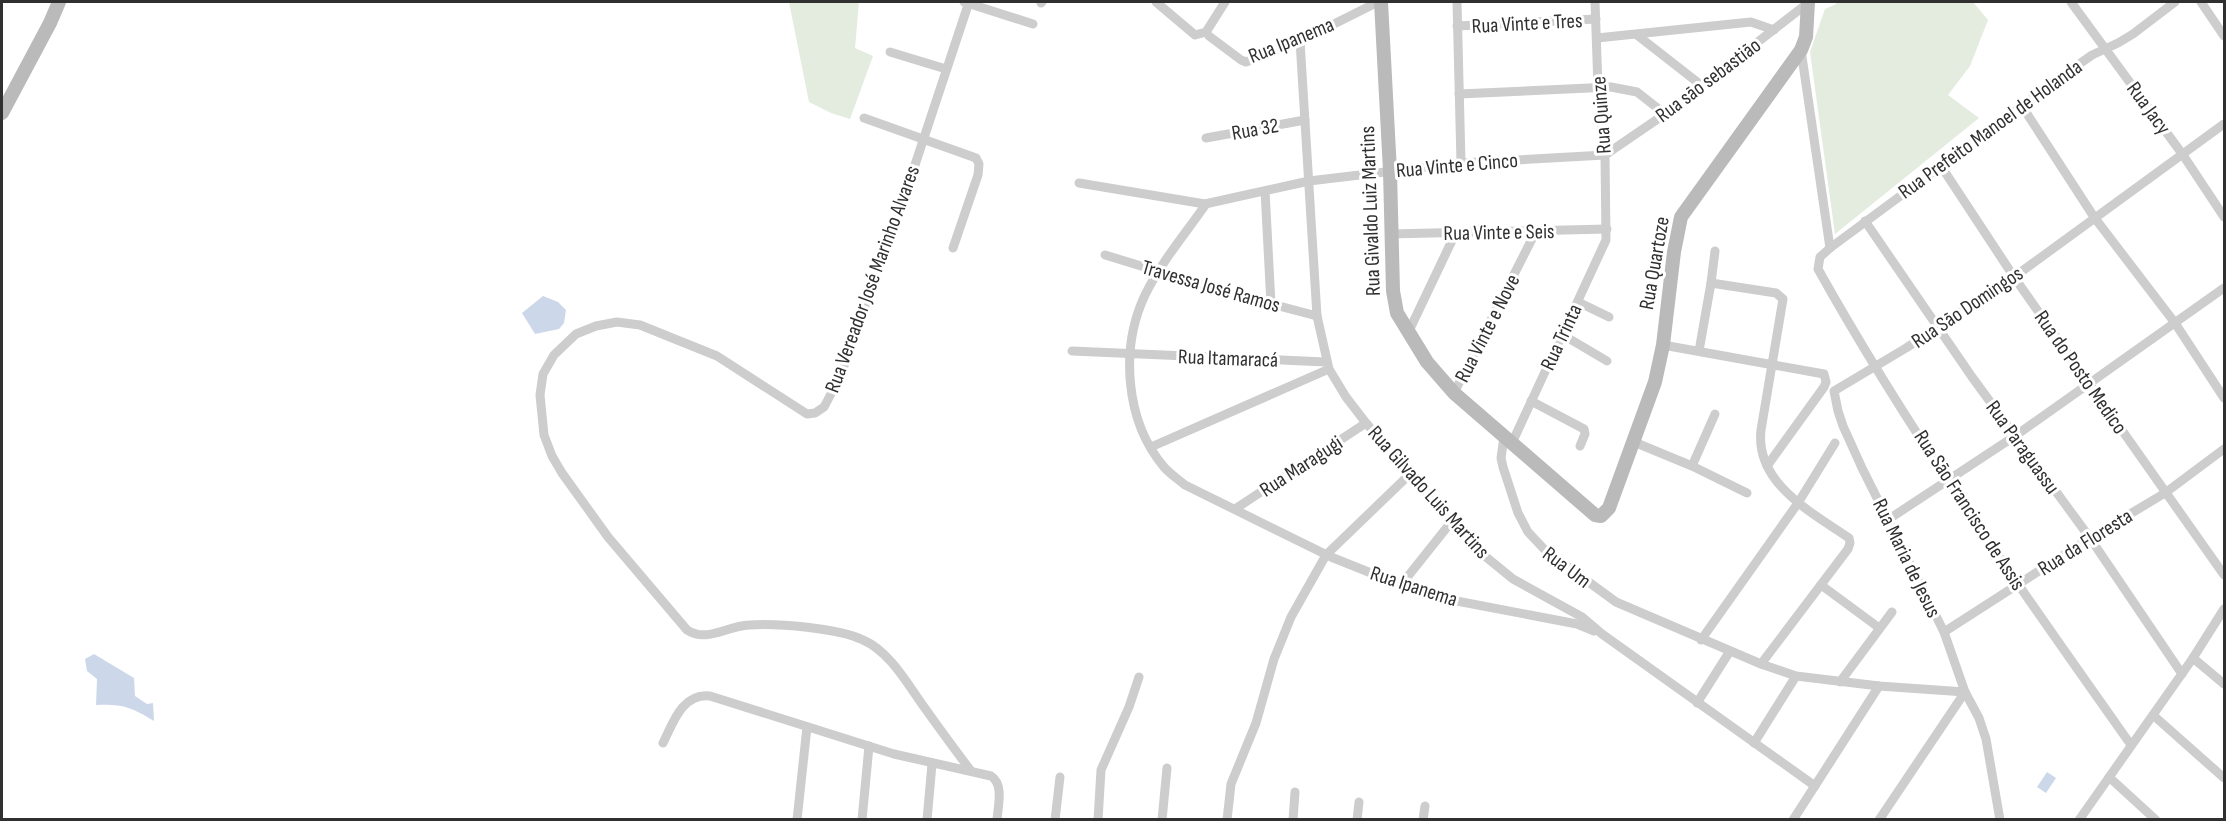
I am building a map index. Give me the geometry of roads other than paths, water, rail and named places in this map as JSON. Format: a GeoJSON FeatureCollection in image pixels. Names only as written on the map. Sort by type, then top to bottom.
{"type":"FeatureCollection","features":[{"type":"Feature","properties":{"kind":"street"},"geometry":{"type":"LineString","coordinates":[[2,113],[59,2]]}},
{"type":"Feature","properties":{"kind":"street"},"geometry":{"type":"LineString","coordinates":[[967,2],[1034,24]]}},
{"type":"Feature","properties":{"kind":"street","name":"Rua Vereador José Marinho Alvares"},"geometry":{"type":"LineString","coordinates":[[967,2],[902,204],[840,377],[824,407],[815,413],[807,414],[717,356],[640,325],[617,322],[596,326],[576,334],[554,355],[543,374],[540,395],[544,435],[562,473],[608,537],[687,630],[696,636],[704,636],[749,624],[805,628],[862,639],[877,649],[901,676],[971,771]]}},
{"type":"Feature","properties":{"kind":"street"},"geometry":{"type":"LineString","coordinates":[[1156,2],[1195,34],[1206,32],[1226,2]]}},
{"type":"Feature","properties":{"kind":"street","name":"Rua Ipanema"},"geometry":{"type":"LineString","coordinates":[[1209,36],[1240,60],[1246,62],[1300,41],[1380,2]]}},
{"type":"Feature","properties":{"kind":"street","name":"Rua Givaldo Luiz Martins"},"geometry":{"type":"LineString","coordinates":[[1380,2],[1390,171],[1393,291],[1397,313],[1427,362],[1454,393],[1595,515]]}},
{"type":"Feature","properties":{"kind":"street"},"geometry":{"type":"LineString","coordinates":[[1457,2],[1461,164]]}},
{"type":"Feature","properties":{"kind":"street","name":"Rua Quinze"},"geometry":{"type":"LineString","coordinates":[[1595,2],[1598,87],[1605,154],[1607,229]]}},
{"type":"Feature","properties":{"kind":"street","name":"Rua são sebastião"},"geometry":{"type":"LineString","coordinates":[[1605,154],[1665,114],[1808,2]]}},
{"type":"Feature","properties":{"kind":"street","name":"Rua Quartoze"},"geometry":{"type":"LineString","coordinates":[[1595,515],[1601,516],[1609,508],[1656,382],[1681,217],[1802,50],[1806,37],[1808,2]]}},
{"type":"Feature","properties":{"kind":"street","name":"Rua Jacy"},"geometry":{"type":"LineString","coordinates":[[2071,2],[2183,155],[2224,217]]}},
{"type":"Feature","properties":{"kind":"street","name":"Rua Prefeito Manoel de Holanda"},"geometry":{"type":"LineString","coordinates":[[1818,269],[1820,257],[1865,221],[2082,62],[2133,34],[2175,2]]}},
{"type":"Feature","properties":{"kind":"street"},"geometry":{"type":"LineString","coordinates":[[2201,2],[2224,36]]}},
{"type":"Feature","properties":{"kind":"street","name":"Rua Vinte e Tres"},"geometry":{"type":"LineString","coordinates":[[1457,26],[1596,20]]}},
{"type":"Feature","properties":{"kind":"street"},"geometry":{"type":"LineString","coordinates":[[1597,38],[1751,22],[1774,30]]}},
{"type":"Feature","properties":{"kind":"street"},"geometry":{"type":"LineString","coordinates":[[1637,35],[1701,85]]}},
{"type":"Feature","properties":{"kind":"street","name":"Rua Gilvado Luis Martins"},"geometry":{"type":"LineString","coordinates":[[1300,41],[1317,316],[1327,365],[1346,397],[1452,521],[1486,557],[1512,579],[1577,614],[1697,703],[1815,786]]}},
{"type":"Feature","properties":{"kind":"street"},"geometry":{"type":"LineString","coordinates":[[1802,50],[1830,248]]}},
{"type":"Feature","properties":{"kind":"street"},"geometry":{"type":"LineString","coordinates":[[890,52],[946,69]]}},
{"type":"Feature","properties":{"kind":"street"},"geometry":{"type":"LineString","coordinates":[[1459,94],[1611,87],[1637,92],[1665,114]]}},
{"type":"Feature","properties":{"kind":"street"},"geometry":{"type":"LineString","coordinates":[[2022,106],[2094,217],[2175,323],[2224,398]]}},
{"type":"Feature","properties":{"kind":"street"},"geometry":{"type":"LineString","coordinates":[[864,117],[976,158],[979,164],[978,174],[953,248]]}},
{"type":"Feature","properties":{"kind":"street","name":"Rua 32"},"geometry":{"type":"LineString","coordinates":[[1206,138],[1305,120]]}},
{"type":"Feature","properties":{"kind":"street","name":"Rua São Domingos"},"geometry":{"type":"LineString","coordinates":[[1834,391],[1939,327],[2014,277],[2224,124]]}},
{"type":"Feature","properties":{"kind":"street","name":"Rua Vinte e Cinco"},"geometry":{"type":"LineString","coordinates":[[1206,204],[1309,181],[1461,164],[1605,154]]}},
{"type":"Feature","properties":{"kind":"street","name":"Rua do Posto Medico"},"geometry":{"type":"LineString","coordinates":[[1941,166],[2014,277],[2224,575]]}},
{"type":"Feature","properties":{"kind":"street"},"geometry":{"type":"LineString","coordinates":[[1079,183],[1206,204]]}},
{"type":"Feature","properties":{"kind":"street"},"geometry":{"type":"LineString","coordinates":[[1265,191],[1271,304]]}},
{"type":"Feature","properties":{"kind":"street","name":"Rua Ipanema"},"geometry":{"type":"LineString","coordinates":[[1206,204],[1146,294],[1137,317],[1131,354],[1130,381],[1137,417],[1151,447],[1166,469],[1185,485],[1326,555],[1401,585],[1441,598],[1577,624],[1602,634]]}},
{"type":"Feature","properties":{"kind":"street","name":"Rua Paraguassu"},"geometry":{"type":"LineString","coordinates":[[1865,221],[2015,436],[2090,538],[2182,674]]}},
{"type":"Feature","properties":{"kind":"street","name":"Rua Vinte e Seis"},"geometry":{"type":"LineString","coordinates":[[1390,234],[1607,229]]}},
{"type":"Feature","properties":{"kind":"street","name":"Rua Trinta"},"geometry":{"type":"LineString","coordinates":[[1508,440],[1531,401],[1563,335],[1606,240],[1607,229]]}},
{"type":"Feature","properties":{"kind":"street","name":"Rua Vinte e Nove"},"geometry":{"type":"LineString","coordinates":[[1454,393],[1536,231]]}},
{"type":"Feature","properties":{"kind":"street"},"geometry":{"type":"LineString","coordinates":[[1408,333],[1456,232]]}},
{"type":"Feature","properties":{"kind":"street"},"geometry":{"type":"LineString","coordinates":[[1699,351],[1715,251]]}},
{"type":"Feature","properties":{"kind":"street","name":"Travessa José Ramos"},"geometry":{"type":"LineString","coordinates":[[1105,255],[1317,316]]}},
{"type":"Feature","properties":{"kind":"street","name":"Rua São Francisco de Assis"},"geometry":{"type":"LineString","coordinates":[[1818,269],[1846,321],[1948,480],[2131,745]]}},
{"type":"Feature","properties":{"kind":"street"},"geometry":{"type":"LineString","coordinates":[[1711,283],[1776,293],[1784,299],[1759,443],[1767,466],[1776,482],[1798,503],[1849,538],[1850,543],[1848,549],[1761,664]]}},
{"type":"Feature","properties":{"kind":"street"},"geometry":{"type":"LineString","coordinates":[[1889,519],[2015,436],[2224,288]]}},
{"type":"Feature","properties":{"kind":"street"},"geometry":{"type":"LineString","coordinates":[[1578,302],[1609,317]]}},
{"type":"Feature","properties":{"kind":"street"},"geometry":{"type":"LineString","coordinates":[[1563,335],[1607,361]]}},
{"type":"Feature","properties":{"kind":"street"},"geometry":{"type":"LineString","coordinates":[[1663,345],[1824,374],[1826,382],[1767,466]]}},
{"type":"Feature","properties":{"kind":"street","name":"Rua Itamaracá"},"geometry":{"type":"LineString","coordinates":[[1072,351],[1327,365]]}},
{"type":"Feature","properties":{"kind":"street"},"geometry":{"type":"LineString","coordinates":[[1151,447],[1327,365]]}},
{"type":"Feature","properties":{"kind":"street","name":"Rua Maria de Jesus"},"geometry":{"type":"LineString","coordinates":[[1834,391],[1843,426],[1944,632],[1965,692],[1978,718],[1986,739],[2000,819]]}},
{"type":"Feature","properties":{"kind":"street"},"geometry":{"type":"LineString","coordinates":[[1531,401],[1584,429],[1585,434],[1580,446]]}},
{"type":"Feature","properties":{"kind":"street"},"geometry":{"type":"LineString","coordinates":[[1692,466],[1715,414]]}},
{"type":"Feature","properties":{"kind":"street","name":"Rua Maragugi"},"geometry":{"type":"LineString","coordinates":[[1235,509],[1366,423]]}},
{"type":"Feature","properties":{"kind":"street","name":"Rua Um"},"geometry":{"type":"LineString","coordinates":[[1508,440],[1501,458],[1508,484],[1522,524],[1537,543],[1574,573],[1616,602],[1730,651]]}},
{"type":"Feature","properties":{"kind":"street"},"geometry":{"type":"LineString","coordinates":[[1634,442],[1692,466],[1747,493]]}},
{"type":"Feature","properties":{"kind":"street"},"geometry":{"type":"LineString","coordinates":[[1701,639],[1798,503],[1835,443]]}},
{"type":"Feature","properties":{"kind":"street","name":"Rua da Floresta"},"geometry":{"type":"LineString","coordinates":[[1944,632],[2090,538],[2165,493],[2224,449]]}},
{"type":"Feature","properties":{"kind":"street"},"geometry":{"type":"LineString","coordinates":[[1227,819],[1231,784],[1256,723],[1274,659],[1291,617],[1326,555],[1410,474]]}},
{"type":"Feature","properties":{"kind":"street"},"geometry":{"type":"LineString","coordinates":[[1401,585],[1452,521]]}},
{"type":"Feature","properties":{"kind":"street"},"geometry":{"type":"LineString","coordinates":[[1821,585],[1878,627]]}},
{"type":"Feature","properties":{"kind":"street"},"geometry":{"type":"LineString","coordinates":[[2079,819],[2182,674],[2224,609]]}},
{"type":"Feature","properties":{"kind":"street"},"geometry":{"type":"LineString","coordinates":[[1840,682],[1878,627],[1892,612]]}},
{"type":"Feature","properties":{"kind":"street"},"geometry":{"type":"LineString","coordinates":[[1697,703],[1730,651],[1796,676],[1880,686],[1965,692]]}},
{"type":"Feature","properties":{"kind":"street"},"geometry":{"type":"LineString","coordinates":[[2193,658],[2224,684]]}},
{"type":"Feature","properties":{"kind":"street"},"geometry":{"type":"LineString","coordinates":[[1754,743],[1796,676]]}},
{"type":"Feature","properties":{"kind":"street"},"geometry":{"type":"LineString","coordinates":[[1098,819],[1101,770],[1129,707],[1139,677]]}},
{"type":"Feature","properties":{"kind":"street"},"geometry":{"type":"LineString","coordinates":[[1793,819],[1880,686]]}},
{"type":"Feature","properties":{"kind":"street"},"geometry":{"type":"LineString","coordinates":[[1879,819],[1965,692]]}},
{"type":"Feature","properties":{"kind":"street"},"geometry":{"type":"LineString","coordinates":[[663,743],[682,706],[703,695],[932,764],[971,771],[996,779],[999,786],[997,819]]}},
{"type":"Feature","properties":{"kind":"street"},"geometry":{"type":"LineString","coordinates":[[2153,715],[2224,778]]}},
{"type":"Feature","properties":{"kind":"street"},"geometry":{"type":"LineString","coordinates":[[797,819],[807,727]]}},
{"type":"Feature","properties":{"kind":"street"},"geometry":{"type":"LineString","coordinates":[[862,819],[870,746]]}},
{"type":"Feature","properties":{"kind":"street"},"geometry":{"type":"LineString","coordinates":[[927,819],[932,764]]}},
{"type":"Feature","properties":{"kind":"street"},"geometry":{"type":"LineString","coordinates":[[1162,819],[1167,768]]}},
{"type":"Feature","properties":{"kind":"street"},"geometry":{"type":"LineString","coordinates":[[1055,819],[1060,777]]}},
{"type":"Feature","properties":{"kind":"street"},"geometry":{"type":"LineString","coordinates":[[2109,777],[2156,819]]}},
{"type":"Feature","properties":{"kind":"street"},"geometry":{"type":"LineString","coordinates":[[1293,819],[1295,792]]}},
{"type":"Feature","properties":{"kind":"street"},"geometry":{"type":"LineString","coordinates":[[1357,819],[1359,802]]}},
{"type":"Feature","properties":{"kind":"street"},"geometry":{"type":"LineString","coordinates":[[1423,819],[1425,806]]}},
{"type":"Feature","properties":{"kind":"water"},"geometry":{"type":"Polygon","coordinates":[[[543,296],[558,302],[566,310],[564,323],[559,329],[535,334],[522,313],[543,296]]]}},
{"type":"Feature","properties":{"kind":"water"},"geometry":{"type":"Polygon","coordinates":[[[94,654],[134,678],[135,696],[147,704],[153,703],[154,721],[126,707],[96,705],[97,679],[87,671],[85,659],[94,654]]]}},
{"type":"Feature","properties":{"kind":"water"},"geometry":{"type":"Polygon","coordinates":[[[2047,772],[2056,778],[2046,793],[2037,787],[2047,772]]]}}]}
